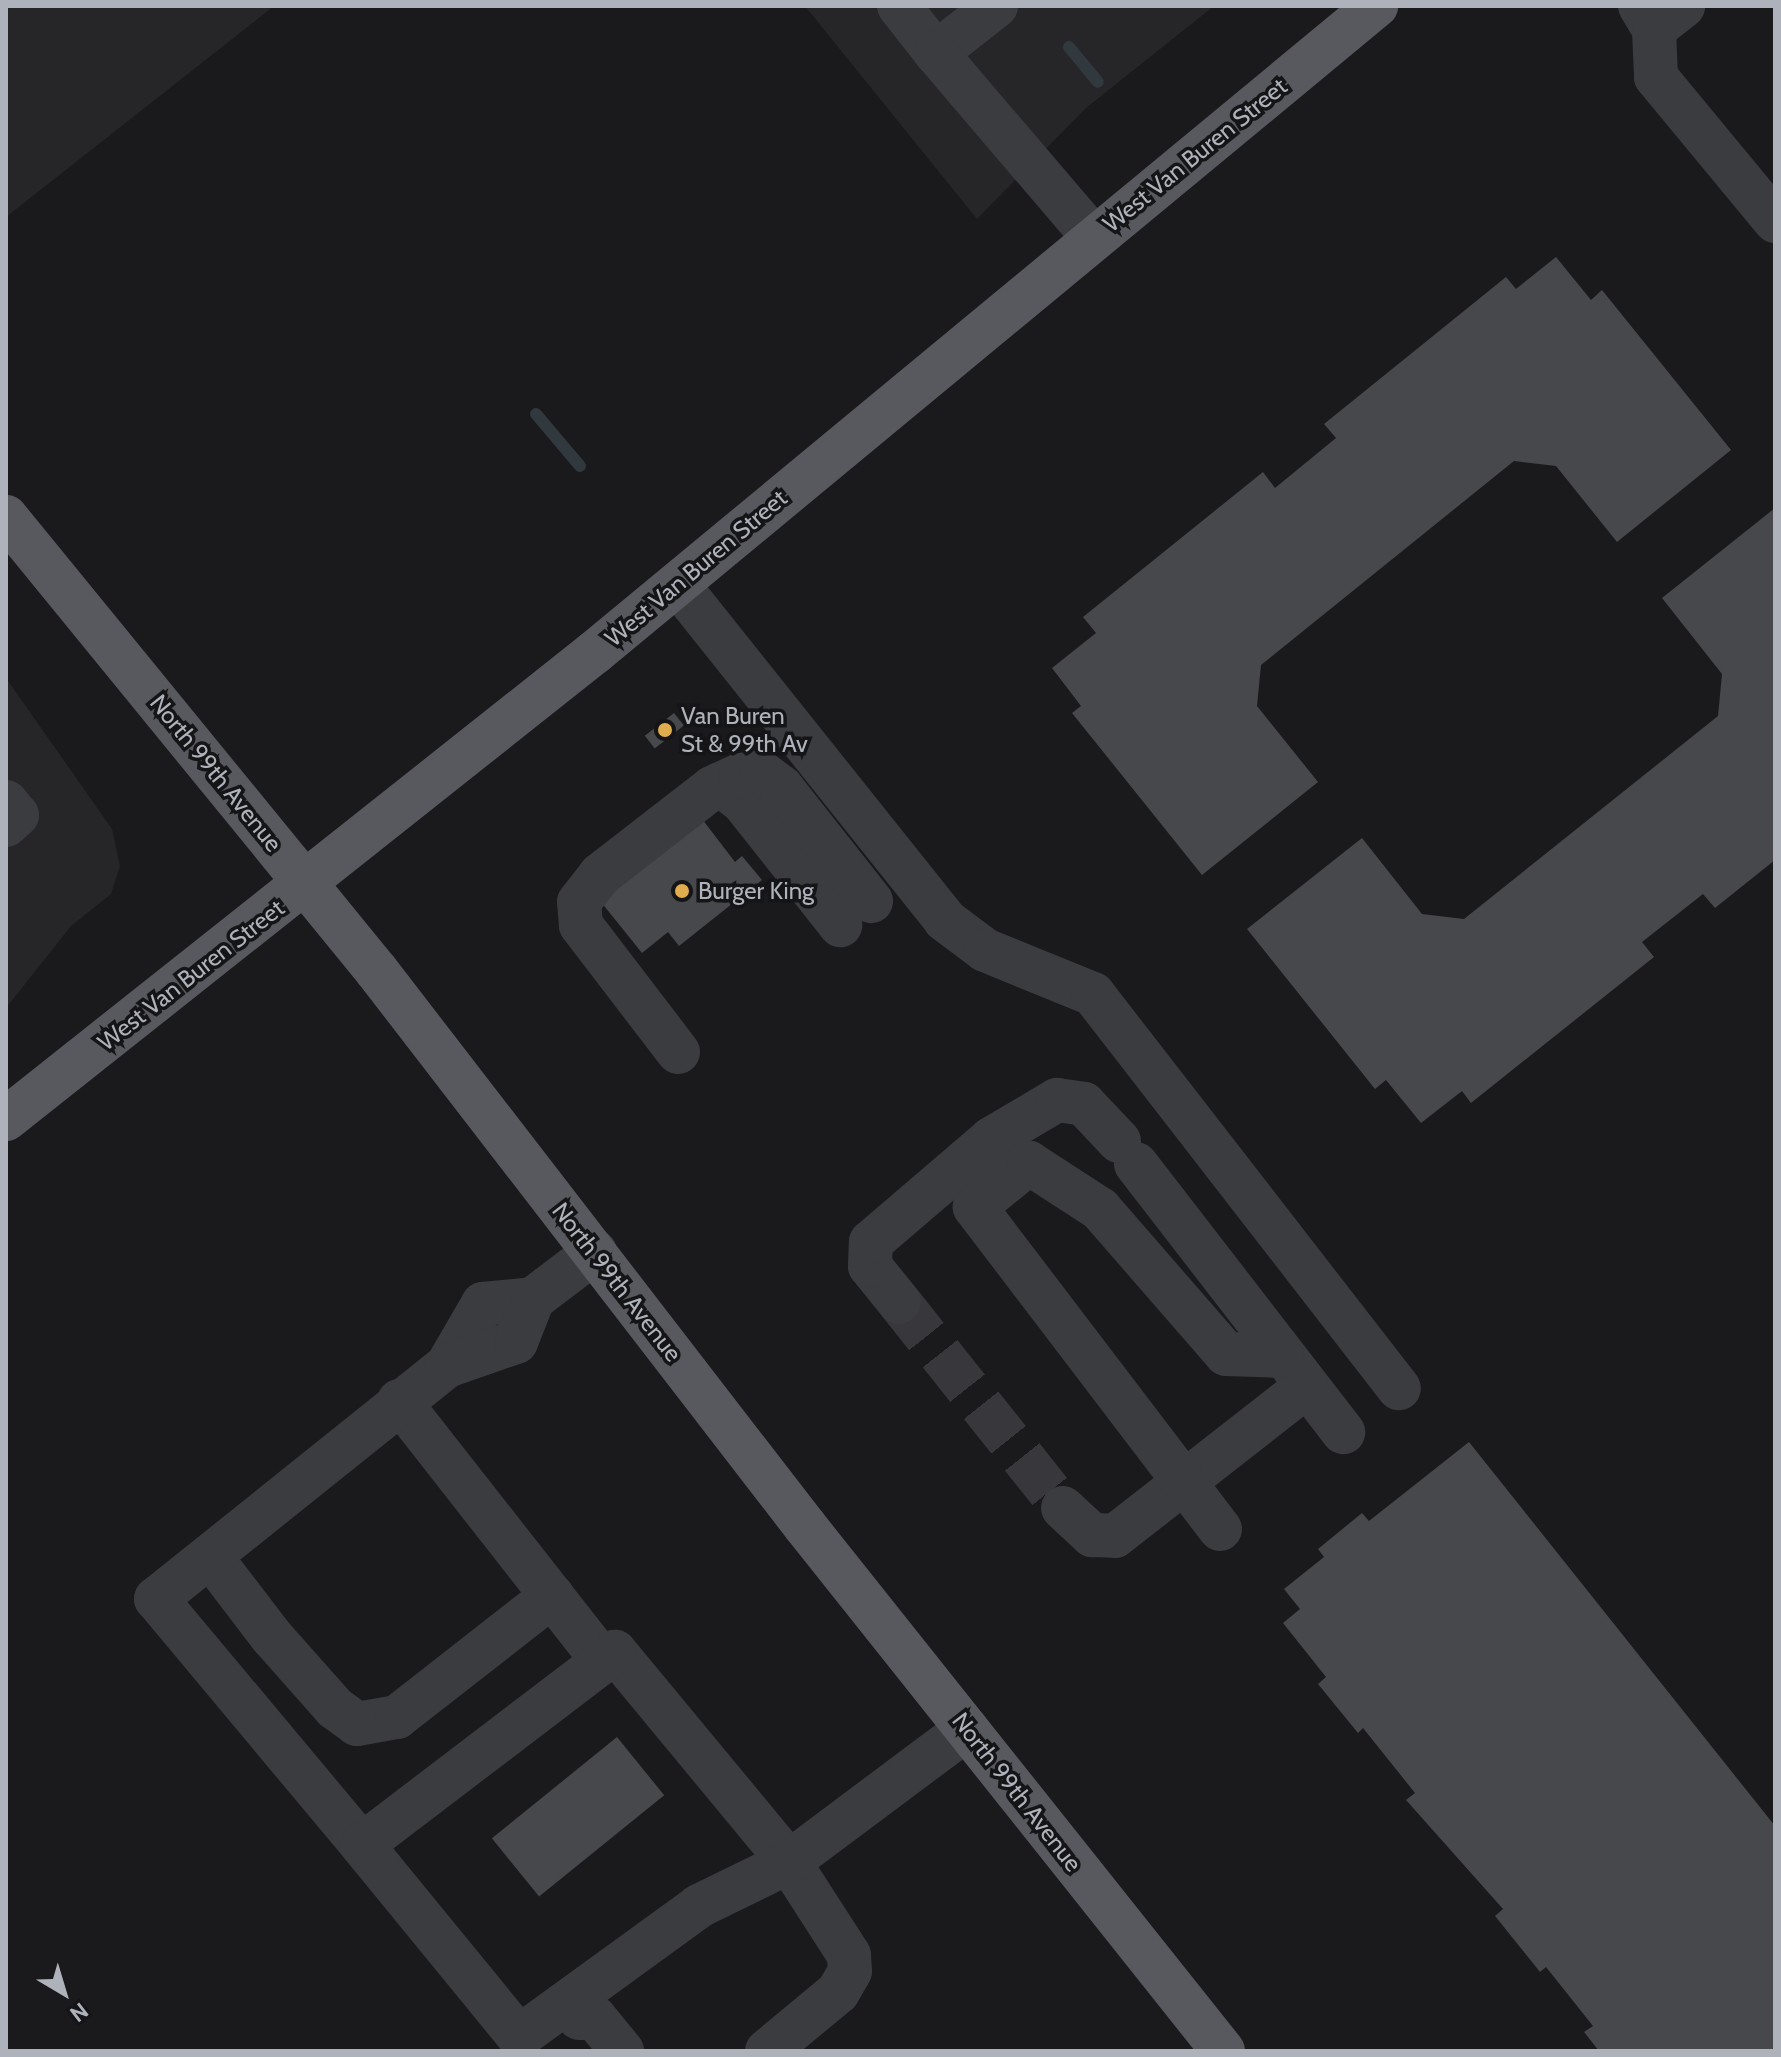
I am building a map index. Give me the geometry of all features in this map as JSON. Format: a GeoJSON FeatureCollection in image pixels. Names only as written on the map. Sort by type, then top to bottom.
{"type":"FeatureCollection","features":[{"type":"Feature","properties":{"kind":"main road","name":"West Van Buren Street"},"geometry":{"type":"LineString","coordinates":[[6,1119],[307,884],[678,585],[1376,6]]}},
{"type":"Feature","properties":{"kind":"main road","name":"North 99th Avenue"},"geometry":{"type":"LineString","coordinates":[[6,517],[307,884],[967,1729],[1223,2051]]}},
{"type":"Feature","properties":{"kind":"lane"},"geometry":{"type":"LineString","coordinates":[[899,6],[1094,238]]}},
{"type":"Feature","properties":{"kind":"lane"},"geometry":{"type":"LineString","coordinates":[[936,53],[990,8]]}},
{"type":"Feature","properties":{"kind":"lane"},"geometry":{"type":"LineString","coordinates":[[1659,14],[1656,77],[1775,221]]}},
{"type":"Feature","properties":{"kind":"lane"},"geometry":{"type":"LineString","coordinates":[[678,585],[945,920],[985,950],[1093,994],[1399,1388]]}},
{"type":"Feature","properties":{"kind":"lane"},"geometry":{"type":"LineString","coordinates":[[678,1052],[594,946],[581,925],[579,902],[600,875],[720,784],[761,772],[782,788],[856,913]]}},
{"type":"Feature","properties":{"kind":"lane"},"geometry":{"type":"LineString","coordinates":[[6,802],[17,815],[6,825]]}},
{"type":"Feature","properties":{"kind":"lane"},"geometry":{"type":"LineString","coordinates":[[962,1191],[991,1139],[1057,1100],[1084,1104],[1128,1152],[1343,1432]]}},
{"type":"Feature","properties":{"kind":"lane"},"geometry":{"type":"LineString","coordinates":[[899,1302],[870,1266],[871,1242],[962,1191],[1029,1163],[1100,1209],[1226,1354],[1294,1371]]}},
{"type":"Feature","properties":{"kind":"lane"},"geometry":{"type":"LineString","coordinates":[[962,1191],[1220,1529]]}},
{"type":"Feature","properties":{"kind":"lane"},"geometry":{"type":"LineString","coordinates":[[595,1252],[533,1299],[483,1304],[447,1366],[399,1401],[156,1599],[519,2037],[595,2018],[622,2051]]}},
{"type":"Feature","properties":{"kind":"lane"},"geometry":{"type":"LineString","coordinates":[[1063,1508],[1092,1535],[1115,1536],[1184,1482],[1294,1371]]}},
{"type":"Feature","properties":{"kind":"lane"},"geometry":{"type":"LineString","coordinates":[[399,1401],[603,1661]]}},
{"type":"Feature","properties":{"kind":"lane"},"geometry":{"type":"LineString","coordinates":[[210,1556],[272,1637],[335,1708],[357,1724],[397,1717],[552,1596]]}},
{"type":"Feature","properties":{"kind":"lane"},"geometry":{"type":"LineString","coordinates":[[362,1845],[615,1652],[789,1862],[849,1955],[850,1971],[838,1992],[767,2051]]}},
{"type":"Feature","properties":{"kind":"lane"},"geometry":{"type":"LineString","coordinates":[[578,2023],[699,1906],[789,1862],[967,1729]]}},
{"type":"Feature","properties":{"kind":"shaded area"},"geometry":{"type":"Polygon","coordinates":[[[6,6],[274,6],[6,217],[6,6]]]}},
{"type":"Feature","properties":{"kind":"shaded area"},"geometry":{"type":"Polygon","coordinates":[[[805,6],[1214,6],[1086,108],[977,219],[805,6]]]}},
{"type":"Feature","properties":{"kind":"shaded area"},"geometry":{"type":"Polygon","coordinates":[[[6,678],[112,829],[120,866],[111,894],[71,926],[6,1008],[6,678]]]}},
{"type":"Feature","properties":{"kind":"building"},"geometry":{"type":"Polygon","coordinates":[[[1556,257],[1591,300],[1602,290],[1731,450],[1617,542],[1556,466],[1514,461],[1261,665],[1257,706],[1318,782],[1202,875],[1072,713],[1081,706],[1052,668],[1096,633],[1083,617],[1263,472],[1275,488],[1336,438],[1324,424],[1506,277],[1516,289],[1556,257]]]}},
{"type":"Feature","properties":{"kind":"building"},"geometry":{"type":"Polygon","coordinates":[[[1775,508],[1775,860],[1715,908],[1703,894],[1642,942],[1654,957],[1471,1103],[1462,1091],[1421,1123],[1386,1080],[1375,1089],[1247,929],[1362,838],[1422,914],[1464,919],[1718,716],[1722,674],[1662,598],[1775,508]]]}},
{"type":"Feature","properties":{"kind":"building"},"geometry":{"type":"Polygon","coordinates":[[[674,713],[684,726],[655,748],[645,736],[674,713]]]}},
{"type":"Feature","properties":{"kind":"building","name":"Burger King"},"geometry":{"type":"Polygon","coordinates":[[[699,815],[735,862],[742,856],[762,880],[679,946],[668,932],[642,953],[601,902],[699,815]]]}},
{"type":"Feature","properties":{"kind":"building"},"geometry":{"type":"Polygon","coordinates":[[[1469,1442],[1775,1826],[1775,2051],[1599,2051],[1584,2032],[1593,2026],[1546,1967],[1540,1972],[1495,1916],[1503,1909],[1406,1800],[1415,1793],[1363,1728],[1358,1733],[1318,1684],[1326,1677],[1283,1623],[1300,1609],[1284,1589],[1324,1557],[1318,1549],[1362,1513],[1369,1521],[1469,1442]]]}},
{"type":"Feature","properties":{"kind":"building"},"geometry":{"type":"Polygon","coordinates":[[[617,1737],[664,1795],[539,1897],[492,1838],[617,1737]]]}},
{"type":"Feature","properties":{"kind":"waterway"},"geometry":{"type":"LineString","coordinates":[[1069,47],[1098,82]]}},
{"type":"Feature","properties":{"kind":"waterway"},"geometry":{"type":"LineString","coordinates":[[536,414],[580,466]]}},
{"type":"Feature","properties":{"kind":"tunnel"},"geometry":{"type":"LineString","coordinates":[[899,1302],[1063,1508]]}},
{"type":"Feature","properties":{"kind":"place","name":"Van Buren St & 99th Av"},"geometry":{"type":"Point","coordinates":[665,730]}},
{"type":"Feature","properties":{"kind":"place","name":"Burger King"},"geometry":{"type":"Point","coordinates":[682,891]}}]}
